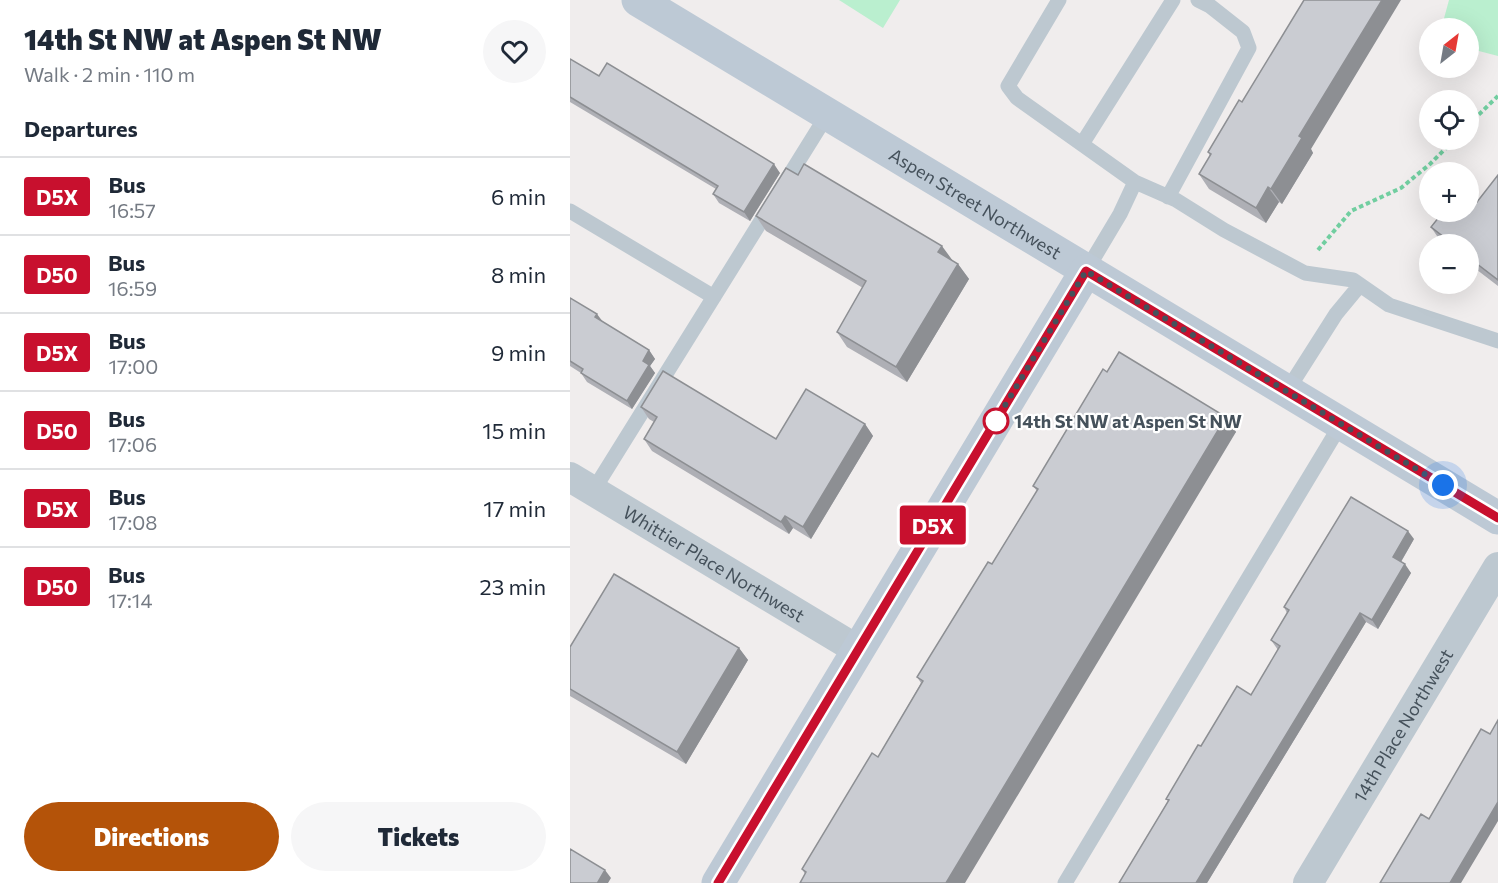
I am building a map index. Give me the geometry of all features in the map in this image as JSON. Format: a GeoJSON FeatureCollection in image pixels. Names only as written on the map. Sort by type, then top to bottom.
{"type":"FeatureCollection","features":[{"type":"Feature","properties":{"kind":"street","name":"Aspen Street Northwest"},"geometry":{"type":"LineString","coordinates":[[638,0],[1498,518]]}},
{"type":"Feature","properties":{"kind":"street"},"geometry":{"type":"LineString","coordinates":[[718,883],[1086,271]]}},
{"type":"Feature","properties":{"kind":"street","name":"Whittier Place Northwest"},"geometry":{"type":"LineString","coordinates":[[582,484],[858,650]]}},
{"type":"Feature","properties":{"kind":"street","name":"14th Place Northwest"},"geometry":{"type":"LineString","coordinates":[[1308,883],[1498,567]]}},
{"type":"Feature","properties":{"kind":"lane"},"geometry":{"type":"LineString","coordinates":[[1059,0],[1008,86],[1017,98],[1135,182],[1168,197],[1305,273],[1353,280],[1389,305],[1498,341]]}},
{"type":"Feature","properties":{"kind":"lane"},"geometry":{"type":"LineString","coordinates":[[1082,144],[1173,0]]}},
{"type":"Feature","properties":{"kind":"lane"},"geometry":{"type":"LineString","coordinates":[[1168,197],[1249,48],[1243,32],[1210,6],[1198,0]]}},
{"type":"Feature","properties":{"kind":"lane"},"geometry":{"type":"LineString","coordinates":[[582,484],[714,297],[828,115]]}},
{"type":"Feature","properties":{"kind":"lane"},"geometry":{"type":"LineString","coordinates":[[1086,271],[1120,214],[1135,182]]}},
{"type":"Feature","properties":{"kind":"lane"},"geometry":{"type":"LineString","coordinates":[[570,211],[714,297]]}},
{"type":"Feature","properties":{"kind":"lane"},"geometry":{"type":"LineString","coordinates":[[1287,391],[1336,314],[1360,285]]}},
{"type":"Feature","properties":{"kind":"lane"},"geometry":{"type":"LineString","coordinates":[[1065,883],[1341,424]]}},
{"type":"Feature","properties":{"kind":"path"},"geometry":{"type":"LineString","coordinates":[[1479,114],[1498,96]]}},
{"type":"Feature","properties":{"kind":"path"},"geometry":{"type":"LineString","coordinates":[[1314,255],[1351,211],[1401,188],[1444,150]]}},
{"type":"Feature","properties":{"kind":"green space"},"geometry":{"type":"Polygon","coordinates":[[[839,0],[900,0],[883,28],[839,0]]]}},
{"type":"Feature","properties":{"kind":"green space"},"geometry":{"type":"Polygon","coordinates":[[[1449,0],[1498,0],[1498,56],[1479,51],[1479,18],[1444,18],[1449,0]]]}},
{"type":"Feature","properties":{"kind":"building"},"geometry":{"type":"Polygon","coordinates":[[[1304,0],[1382,0],[1299,136],[1302,138],[1271,189],[1268,187],[1256,208],[1199,174],[1211,154],[1208,152],[1239,100],[1242,102],[1304,0]]]}},
{"type":"Feature","properties":{"kind":"building"},"geometry":{"type":"Polygon","coordinates":[[[570,59],[599,76],[607,63],[774,164],[744,212],[713,194],[718,186],[570,97],[570,59]]]}},
{"type":"Feature","properties":{"kind":"building"},"geometry":{"type":"Polygon","coordinates":[[[804,164],[942,246],[938,252],[958,264],[896,367],[837,332],[866,281],[756,216],[786,168],[798,175],[804,164]]]}},
{"type":"Feature","properties":{"kind":"building"},"geometry":{"type":"Polygon","coordinates":[[[1498,175],[1498,280],[1479,265],[1479,234],[1440,234],[1431,227],[1435,222],[1479,222],[1479,199],[1498,175]]]}},
{"type":"Feature","properties":{"kind":"building"},"geometry":{"type":"Polygon","coordinates":[[[570,298],[597,314],[595,317],[649,350],[643,361],[649,365],[627,401],[581,373],[583,369],[570,361],[570,298]]]}},
{"type":"Feature","properties":{"kind":"building"},"geometry":{"type":"Polygon","coordinates":[[[1119,352],[1226,417],[946,883],[800,883],[806,872],[802,869],[872,753],[878,757],[923,681],[917,677],[988,562],[992,564],[1038,489],[1033,486],[1103,369],[1107,372],[1119,352]]]}},
{"type":"Feature","properties":{"kind":"building"},"geometry":{"type":"Polygon","coordinates":[[[663,371],[776,439],[806,389],[865,424],[803,527],[785,516],[781,522],[644,439],[657,417],[641,407],[663,371]]]}},
{"type":"Feature","properties":{"kind":"building"},"geometry":{"type":"Polygon","coordinates":[[[1351,497],[1408,531],[1393,557],[1405,564],[1372,620],[1360,613],[1196,883],[1119,883],[1169,800],[1166,799],[1198,745],[1201,746],[1237,686],[1251,695],[1280,646],[1271,640],[1289,610],[1284,607],[1351,497]]]}},
{"type":"Feature","properties":{"kind":"building"},"geometry":{"type":"Polygon","coordinates":[[[614,574],[739,648],[677,752],[570,689],[570,647],[614,574]]]}},
{"type":"Feature","properties":{"kind":"building"},"geometry":{"type":"Polygon","coordinates":[[[1498,720],[1498,802],[1450,883],[1380,883],[1421,814],[1429,819],[1481,729],[1490,734],[1498,720]]]}},
{"type":"Feature","properties":{"kind":"building"},"geometry":{"type":"Polygon","coordinates":[[[570,849],[605,870],[598,882],[600,883],[570,883],[570,849]]]}},
{"type":"Feature","properties":{"kind":"bus line","name":"D5X"},"geometry":{"type":"LineString","coordinates":[[718,883],[1086,271],[1498,518]]}},
{"type":"Feature","properties":{"kind":"place","name":"14th St NW at Aspen St NW"},"geometry":{"type":"Point","coordinates":[996,421]}},
{"type":"Feature","properties":{"kind":"route"},"geometry":{"type":"LineString","coordinates":[[996,421],[1086,271],[1443,485]]}}]}
